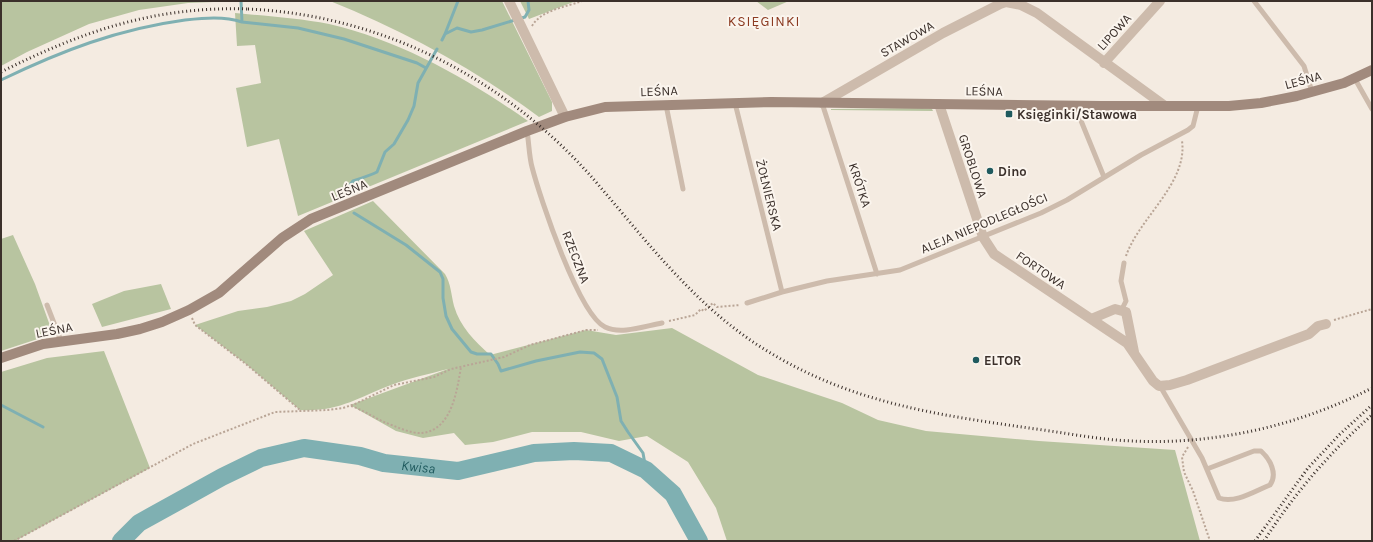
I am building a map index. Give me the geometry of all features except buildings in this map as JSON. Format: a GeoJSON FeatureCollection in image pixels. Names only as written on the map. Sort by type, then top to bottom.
{"type":"FeatureCollection","features":[{"type":"Feature","properties":{"kind":"main road","name":"LEŚNA"},"geometry":{"type":"LineString","coordinates":[[1,358],[43,344],[118,334],[162,322],[189,310],[219,293],[282,238],[311,220],[527,131],[565,117],[605,107],[735,103],[1198,106],[1261,103],[1312,92],[1355,79],[1372,70]]}},
{"type":"Feature","properties":{"kind":"street"},"geometry":{"type":"LineString","coordinates":[[509,1],[565,117]]}},
{"type":"Feature","properties":{"kind":"street","name":"LIPOWA"},"geometry":{"type":"LineString","coordinates":[[1104,63],[1160,1]]}},
{"type":"Feature","properties":{"kind":"street","name":"STAWOWA"},"geometry":{"type":"LineString","coordinates":[[822,103],[943,33],[1006,2],[1021,5],[1037,13],[1164,106]]}},
{"type":"Feature","properties":{"kind":"street","name":"GROBLOWA"},"geometry":{"type":"LineString","coordinates":[[939,104],[983,236]]}},
{"type":"Feature","properties":{"kind":"street","name":"FORTOWA"},"geometry":{"type":"LineString","coordinates":[[983,236],[994,254],[1127,344],[1153,382],[1160,386]]}},
{"type":"Feature","properties":{"kind":"street"},"geometry":{"type":"LineString","coordinates":[[1091,319],[1115,309],[1121,311]]}},
{"type":"Feature","properties":{"kind":"street","name":"FORTOWA"},"geometry":{"type":"LineString","coordinates":[[1121,311],[1126,312],[1134,354]]}},
{"type":"Feature","properties":{"kind":"street"},"geometry":{"type":"LineString","coordinates":[[1160,386],[1187,380],[1224,367],[1309,334],[1318,326],[1326,324]]}},
{"type":"Feature","properties":{"kind":"lane"},"geometry":{"type":"LineString","coordinates":[[1254,1],[1304,66],[1312,92]]}},
{"type":"Feature","properties":{"kind":"lane"},"geometry":{"type":"LineString","coordinates":[[1355,79],[1372,109]]}},
{"type":"Feature","properties":{"kind":"lane","name":"ŻOŁNIERSKA"},"geometry":{"type":"LineString","coordinates":[[735,103],[782,292]]}},
{"type":"Feature","properties":{"kind":"lane","name":"KRÓTKA"},"geometry":{"type":"LineString","coordinates":[[822,103],[877,274]]}},
{"type":"Feature","properties":{"kind":"lane"},"geometry":{"type":"LineString","coordinates":[[666,104],[683,189]]}},
{"type":"Feature","properties":{"kind":"lane"},"geometry":{"type":"LineString","coordinates":[[1075,106],[1104,177]]}},
{"type":"Feature","properties":{"kind":"lane","name":"ALEJA NIEPODLEGŁOŚCI"},"geometry":{"type":"LineString","coordinates":[[747,304],[782,292],[827,281],[900,270],[1048,210],[1182,134],[1193,126],[1198,106]]}},
{"type":"Feature","properties":{"kind":"lane","name":"RZECZNA"},"geometry":{"type":"LineString","coordinates":[[527,131],[533,170],[571,278],[588,310],[595,320],[604,327]]}},
{"type":"Feature","properties":{"kind":"lane"},"geometry":{"type":"LineString","coordinates":[[1121,311],[1126,301],[1121,281],[1124,263]]}},
{"type":"Feature","properties":{"kind":"lane"},"geometry":{"type":"LineString","coordinates":[[47,306],[61,341]]}},
{"type":"Feature","properties":{"kind":"lane"},"geometry":{"type":"LineString","coordinates":[[604,327],[613,330],[625,330],[662,323]]}},
{"type":"Feature","properties":{"kind":"lane"},"geometry":{"type":"LineString","coordinates":[[1160,386],[1192,440],[1207,469],[1219,498],[1226,501],[1270,485],[1274,480],[1274,473],[1266,455],[1261,450],[1254,451],[1207,469]]}},
{"type":"Feature","properties":{"kind":"path"},"geometry":{"type":"LineString","coordinates":[[527,36],[538,18],[582,1]]}},
{"type":"Feature","properties":{"kind":"path"},"geometry":{"type":"LineString","coordinates":[[1124,263],[1130,244],[1144,222],[1168,190],[1180,166],[1184,151],[1182,134]]}},
{"type":"Feature","properties":{"kind":"path"},"geometry":{"type":"LineString","coordinates":[[662,323],[694,315],[701,308],[704,311],[713,303],[717,307],[747,304]]}},
{"type":"Feature","properties":{"kind":"path"},"geometry":{"type":"LineString","coordinates":[[1326,324],[1340,317],[1372,309]]}},
{"type":"Feature","properties":{"kind":"path"},"geometry":{"type":"LineString","coordinates":[[191,316],[195,325],[246,364],[300,410]]}},
{"type":"Feature","properties":{"kind":"path"},"geometry":{"type":"LineString","coordinates":[[14,541],[193,444],[275,412],[328,410],[350,406],[394,385],[434,377],[461,367],[504,357],[530,345],[586,330],[596,331],[604,327]]}},
{"type":"Feature","properties":{"kind":"path"},"geometry":{"type":"LineString","coordinates":[[350,406],[383,421],[414,432],[422,433],[437,428],[453,405],[458,391],[461,367]]}},
{"type":"Feature","properties":{"kind":"path"},"geometry":{"type":"LineString","coordinates":[[1192,440],[1182,457],[1184,472],[1195,497],[1210,541]]}},
{"type":"Feature","properties":{"kind":"green space"},"geometry":{"type":"Polygon","coordinates":[[[1,1],[240,1],[188,3],[139,10],[89,24],[27,52],[1,66],[1,1]]]}},
{"type":"Feature","properties":{"kind":"green space"},"geometry":{"type":"Polygon","coordinates":[[[330,1],[502,1],[552,102],[552,111],[539,117],[515,99],[438,52],[385,25],[330,1]]]}},
{"type":"Feature","properties":{"kind":"green space"},"geometry":{"type":"Polygon","coordinates":[[[520,1],[576,1],[529,19],[520,1]]]}},
{"type":"Feature","properties":{"kind":"green space"},"geometry":{"type":"Polygon","coordinates":[[[756,1],[789,1],[768,10],[756,1]]]}},
{"type":"Feature","properties":{"kind":"green space"},"geometry":{"type":"Polygon","coordinates":[[[235,13],[329,24],[382,40],[458,76],[528,121],[298,216],[279,139],[247,147],[236,88],[261,83],[255,45],[237,46],[235,13]]]}},
{"type":"Feature","properties":{"kind":"green space"},"geometry":{"type":"Polygon","coordinates":[[[831,109],[932,109],[933,111],[831,110],[831,109]]]}},
{"type":"Feature","properties":{"kind":"green space"},"geometry":{"type":"Polygon","coordinates":[[[373,201],[445,274],[450,285],[454,306],[460,321],[474,339],[490,355],[586,330],[616,335],[672,328],[758,375],[842,403],[878,420],[926,431],[1039,441],[1175,450],[1200,541],[727,541],[716,508],[688,462],[647,436],[619,441],[581,432],[532,432],[493,442],[465,445],[454,433],[423,438],[396,431],[350,405],[448,369],[412,378],[337,406],[326,409],[300,410],[246,364],[195,325],[238,311],[267,307],[291,301],[305,294],[333,275],[304,231],[373,201]]]}},
{"type":"Feature","properties":{"kind":"green space"},"geometry":{"type":"Polygon","coordinates":[[[13,235],[35,284],[53,334],[1,351],[1,239],[13,235]]]}},
{"type":"Feature","properties":{"kind":"green space"},"geometry":{"type":"Polygon","coordinates":[[[161,284],[171,309],[102,327],[92,304],[124,291],[161,284]]]}},
{"type":"Feature","properties":{"kind":"green space"},"geometry":{"type":"Polygon","coordinates":[[[104,351],[150,468],[15,541],[1,541],[1,372],[47,358],[104,351]]]}},
{"type":"Feature","properties":{"kind":"waterway"},"geometry":{"type":"LineString","coordinates":[[241,1],[242,22],[298,28],[344,39],[417,63],[426,68]]}},
{"type":"Feature","properties":{"kind":"waterway"},"geometry":{"type":"LineString","coordinates":[[445,34],[458,1]]}},
{"type":"Feature","properties":{"kind":"waterway"},"geometry":{"type":"LineString","coordinates":[[442,40],[445,34],[457,28],[471,32],[525,17],[529,10],[528,1]]}},
{"type":"Feature","properties":{"kind":"waterway"},"geometry":{"type":"LineString","coordinates":[[1,80],[23,69],[90,42],[136,29],[185,20],[214,18],[242,22]]}},
{"type":"Feature","properties":{"kind":"waterway"},"geometry":{"type":"LineString","coordinates":[[351,191],[350,185],[353,181],[377,172],[385,152],[394,144],[408,120],[414,106],[418,83],[437,49]]}},
{"type":"Feature","properties":{"kind":"waterway"},"geometry":{"type":"LineString","coordinates":[[354,213],[406,245],[440,272],[443,279],[443,298],[446,316],[452,329],[471,352],[477,354],[491,354],[501,371],[536,361],[580,352],[594,353],[602,359],[617,397],[621,421],[643,453],[646,470]]}},
{"type":"Feature","properties":{"kind":"waterway"},"geometry":{"type":"LineString","coordinates":[[1,405],[43,427]]}},
{"type":"Feature","properties":{"kind":"waterway","name":"Kwisa"},"geometry":{"type":"LineString","coordinates":[[121,541],[139,523],[222,477],[261,458],[304,448],[360,456],[384,463],[458,471],[534,453],[574,451],[611,453],[646,470],[673,494],[699,541]]}},
{"type":"Feature","properties":{"kind":"railway"},"geometry":{"type":"LineString","coordinates":[[1,72],[61,44],[120,24],[182,12],[214,9],[248,9]]}},
{"type":"Feature","properties":{"kind":"railway"},"geometry":{"type":"LineString","coordinates":[[248,9],[297,14],[344,24],[390,38],[435,57],[477,80],[517,108],[554,139],[589,174],[670,268],[714,312],[764,349],[798,368],[832,384],[867,396],[902,406],[974,420],[1101,438],[1132,441],[1163,441],[1194,440],[1225,436],[1285,423],[1315,413],[1372,388]]}},
{"type":"Feature","properties":{"kind":"railway"},"geometry":{"type":"LineString","coordinates":[[1255,541],[1308,468],[1340,434],[1372,405]]}},
{"type":"Feature","properties":{"kind":"railway"},"geometry":{"type":"LineString","coordinates":[[1264,541],[1300,490],[1327,459],[1372,415]]}},
{"type":"Feature","properties":{"kind":"place","name":"Księginki/Stawowa"},"geometry":{"type":"Point","coordinates":[1009,114]}},
{"type":"Feature","properties":{"kind":"place","name":"Dino"},"geometry":{"type":"Point","coordinates":[990,171]}},
{"type":"Feature","properties":{"kind":"place","name":"ELTOR"},"geometry":{"type":"Point","coordinates":[976,360]}},
{"type":"Feature","properties":{"kind":"district","name":"KSIĘGINKI"},"geometry":{"type":"Point","coordinates":[764,21]}}]}
